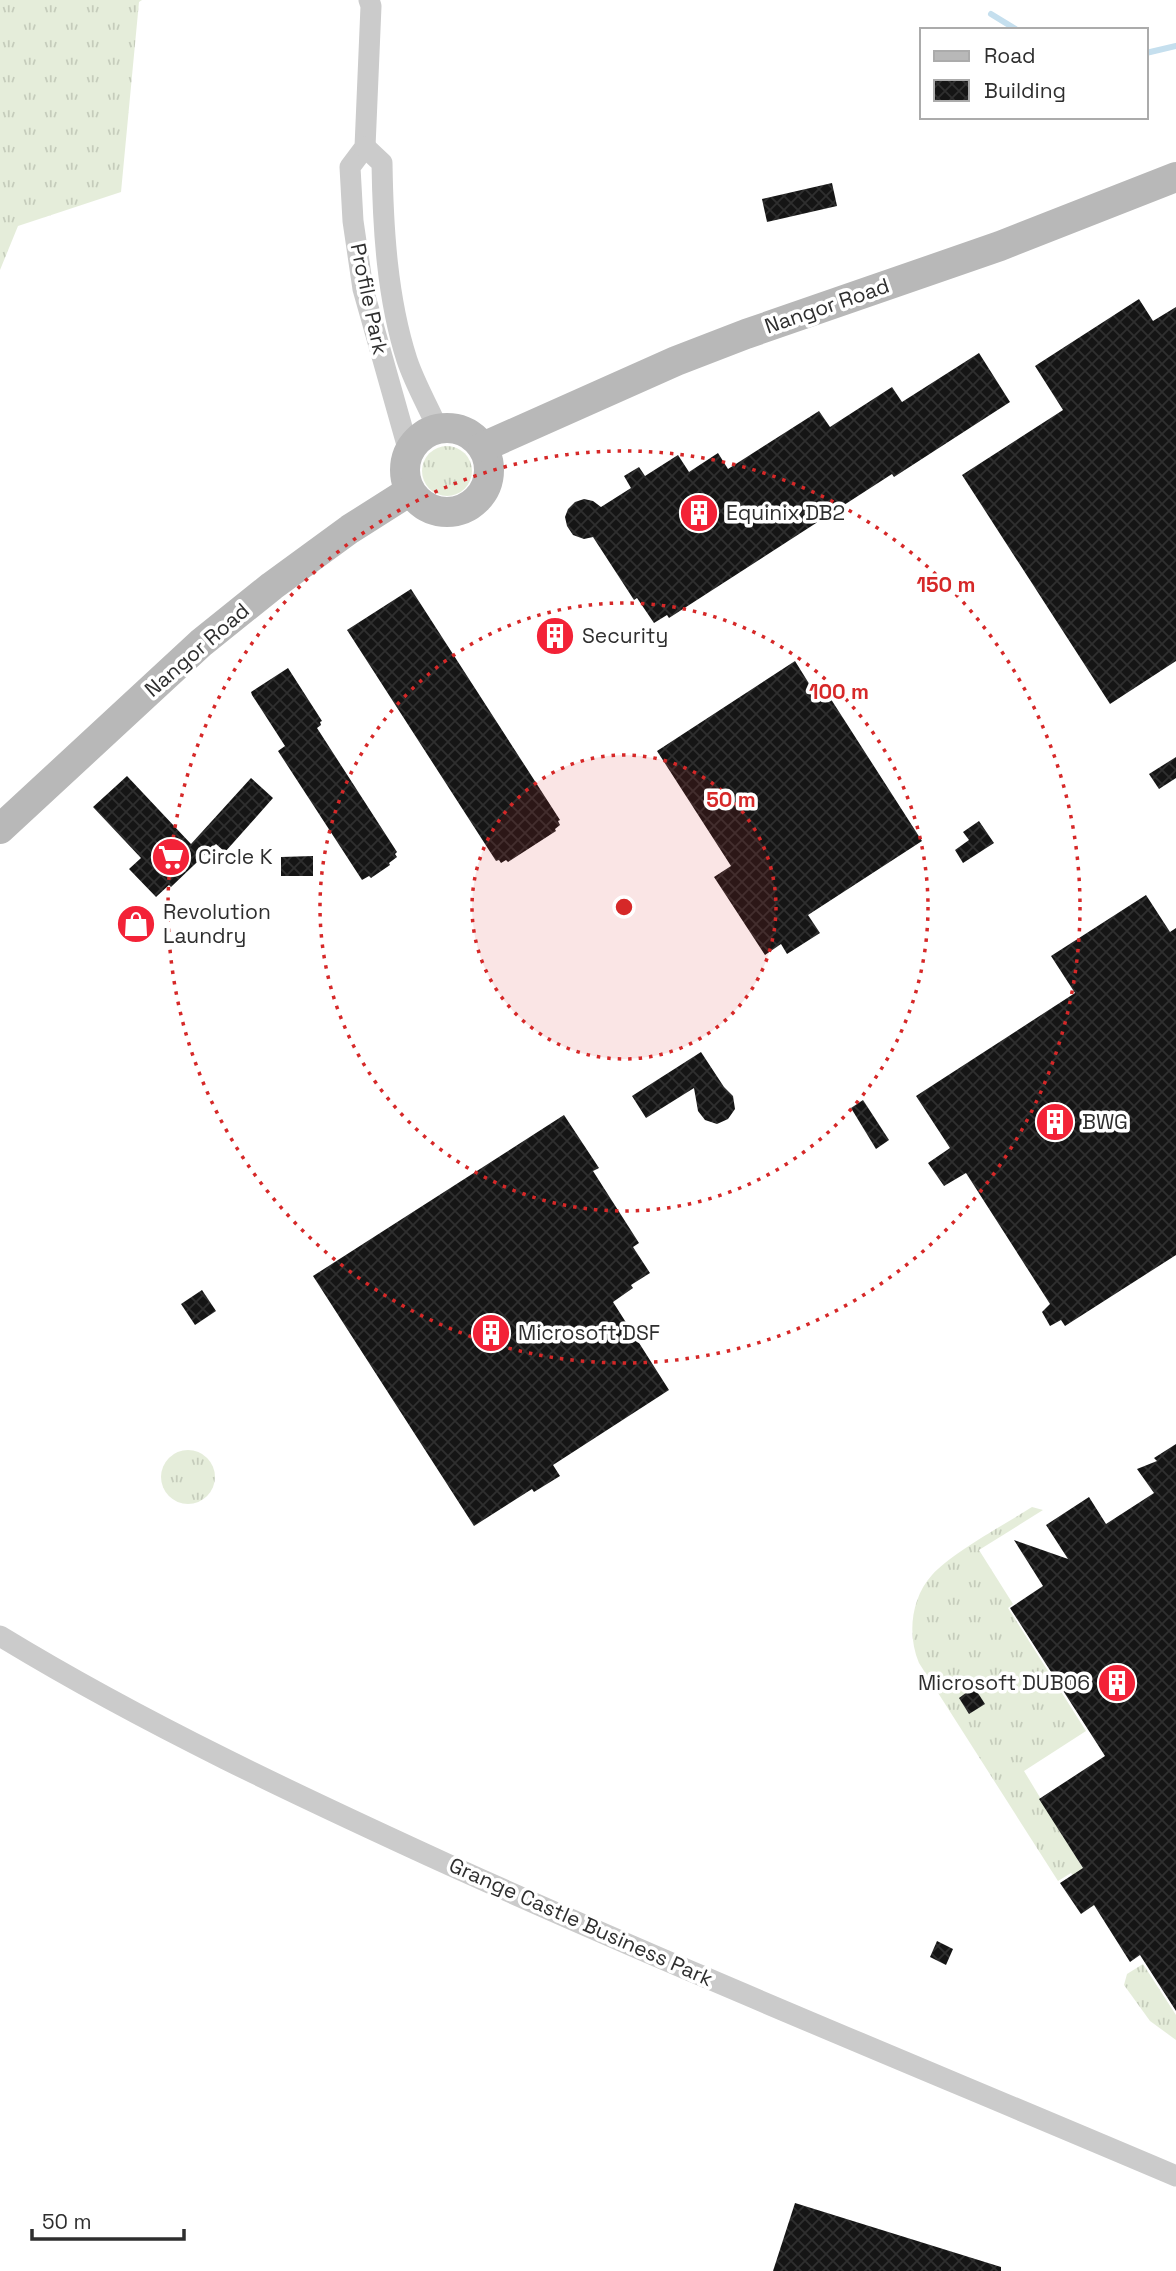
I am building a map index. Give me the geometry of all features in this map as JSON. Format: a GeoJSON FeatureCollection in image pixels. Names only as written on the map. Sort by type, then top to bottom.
{"type":"FeatureCollection","features":[{"type":"Feature","properties":{"kind":"main road","name":"Nangor Road"},"geometry":{"type":"LineString","coordinates":[[483,447],[723,343],[1000,246],[1176,177]]}},
{"type":"Feature","properties":{"kind":"main road"},"geometry":{"type":"LineString","coordinates":[[438,429],[463,431],[483,447],[488,459],[487,486],[480,498],[457,512],[443,513],[418,502],[410,491],[405,472],[409,452],[416,442],[438,429]]}},
{"type":"Feature","properties":{"kind":"main road","name":"Nangor Road"},"geometry":{"type":"LineString","coordinates":[[0,829],[201,643],[339,538],[410,491]]}},
{"type":"Feature","properties":{"kind":"street","name":"Profile Park"},"geometry":{"type":"LineString","coordinates":[[372,2],[365,147],[350,166],[353,221],[363,289],[409,452]]}},
{"type":"Feature","properties":{"kind":"street","name":"Profile Park"},"geometry":{"type":"LineString","coordinates":[[365,147],[382,163],[386,242],[392,290],[407,360],[438,429]]}},
{"type":"Feature","properties":{"kind":"street","name":"Grange Castle Business Park"},"geometry":{"type":"LineString","coordinates":[[0,1636],[53,1669],[254,1773],[404,1844],[542,1907],[1176,2176]]}},
{"type":"Feature","properties":{"kind":"green space"},"geometry":{"type":"Polygon","coordinates":[[[0,0],[142,0],[139,2],[121,192],[18,226],[0,270],[0,0]]]}},
{"type":"Feature","properties":{"kind":"green space"},"geometry":{"type":"Polygon","coordinates":[[[447,446],[465,453],[472,471],[465,489],[447,496],[429,489],[422,471],[429,453],[447,446]]]}},
{"type":"Feature","properties":{"kind":"green space"},"geometry":{"type":"Polygon","coordinates":[[[188,1450],[207,1458],[215,1477],[207,1496],[188,1504],[169,1496],[161,1477],[169,1458],[188,1450]]]}},
{"type":"Feature","properties":{"kind":"green space"},"geometry":{"type":"Polygon","coordinates":[[[1032,1507],[1043,1510],[979,1550],[1013,1604],[1008,1608],[1086,1731],[1024,1771],[1102,1900],[1092,1907],[1071,1873],[1058,1881],[919,1663],[913,1641],[915,1606],[932,1575],[965,1548],[1032,1507]]]}},
{"type":"Feature","properties":{"kind":"green space"},"geometry":{"type":"Polygon","coordinates":[[[1143,1964],[1176,2015],[1176,2040],[1150,2021],[1124,1985],[1127,1974],[1143,1964]]]}},
{"type":"Feature","properties":{"kind":"building"},"geometry":{"type":"Polygon","coordinates":[[[832,183],[837,206],[767,222],[762,199],[832,183]]]}},
{"type":"Feature","properties":{"kind":"building"},"geometry":{"type":"Polygon","coordinates":[[[1139,299],[1153,321],[1176,307],[1176,661],[1110,704],[962,475],[1063,410],[1035,366],[1139,299]]]}},
{"type":"Feature","properties":{"kind":"building","name":"Equinix DB2"},"geometry":{"type":"Polygon","coordinates":[[[979,353],[1010,402],[894,477],[892,474],[669,618],[667,615],[654,623],[637,598],[634,600],[593,537],[584,539],[573,535],[567,526],[565,517],[575,502],[584,499],[601,507],[631,488],[624,476],[639,467],[645,476],[678,455],[689,472],[718,453],[728,469],[819,411],[830,427],[892,387],[902,402],[979,353]]]}},
{"type":"Feature","properties":{"kind":"building"},"geometry":{"type":"Polygon","coordinates":[[[411,589],[560,820],[556,831],[508,862],[496,861],[347,630],[411,589]]]}},
{"type":"Feature","properties":{"kind":"building"},"geometry":{"type":"Polygon","coordinates":[[[795,661],[818,698],[827,693],[922,841],[808,915],[820,933],[787,954],[781,944],[765,955],[714,877],[731,866],[657,751],[795,661]]]}},
{"type":"Feature","properties":{"kind":"building"},"geometry":{"type":"Polygon","coordinates":[[[288,668],[322,721],[317,728],[397,852],[397,857],[390,865],[371,878],[369,876],[362,880],[278,751],[285,746],[252,695],[251,692],[288,668]]]}},
{"type":"Feature","properties":{"kind":"building"},"geometry":{"type":"Polygon","coordinates":[[[1176,757],[1176,778],[1159,789],[1149,774],[1176,757]]]}},
{"type":"Feature","properties":{"kind":"building"},"geometry":{"type":"Polygon","coordinates":[[[127,776],[191,844],[251,778],[273,798],[225,852],[216,844],[171,887],[169,885],[156,897],[129,869],[141,858],[93,807],[127,776]]]}},
{"type":"Feature","properties":{"kind":"building"},"geometry":{"type":"Polygon","coordinates":[[[979,821],[994,843],[963,863],[955,850],[969,840],[963,832],[979,821]]]}},
{"type":"Feature","properties":{"kind":"building"},"geometry":{"type":"Polygon","coordinates":[[[313,856],[313,876],[281,876],[281,857],[313,856]]]}},
{"type":"Feature","properties":{"kind":"building","name":"BWG"},"geometry":{"type":"Polygon","coordinates":[[[1146,895],[1170,932],[1176,928],[1176,1255],[1065,1326],[1061,1320],[1050,1326],[1042,1312],[1050,1304],[966,1173],[944,1186],[928,1163],[950,1148],[916,1096],[1075,993],[1051,956],[1146,895]]]}},
{"type":"Feature","properties":{"kind":"building"},"geometry":{"type":"Polygon","coordinates":[[[701,1052],[733,1096],[735,1109],[728,1119],[717,1124],[705,1120],[698,1111],[694,1088],[646,1118],[632,1096],[701,1052]]]}},
{"type":"Feature","properties":{"kind":"building"},"geometry":{"type":"Polygon","coordinates":[[[863,1100],[889,1140],[876,1149],[851,1108],[863,1100]]]}},
{"type":"Feature","properties":{"kind":"building","name":"Microsoft DSF"},"geometry":{"type":"Polygon","coordinates":[[[564,1115],[599,1168],[593,1171],[639,1243],[633,1247],[650,1273],[631,1285],[633,1288],[613,1302],[669,1390],[553,1465],[560,1476],[534,1492],[532,1489],[474,1526],[313,1276],[564,1115]]]}},
{"type":"Feature","properties":{"kind":"building"},"geometry":{"type":"Polygon","coordinates":[[[202,1290],[216,1311],[195,1325],[181,1304],[202,1290]]]}},
{"type":"Feature","properties":{"kind":"building","name":"Microsoft DUB06"},"geometry":{"type":"Polygon","coordinates":[[[1176,1444],[1176,2011],[1140,1955],[1130,1962],[1094,1905],[1081,1914],[1060,1883],[1083,1868],[1039,1799],[1105,1756],[1010,1608],[1043,1586],[1014,1540],[1068,1559],[1046,1525],[1089,1497],[1106,1524],[1154,1493],[1137,1469],[1157,1461],[1154,1458],[1176,1444]]]}},
{"type":"Feature","properties":{"kind":"building"},"geometry":{"type":"Polygon","coordinates":[[[974,1687],[985,1704],[969,1714],[959,1698],[974,1687]]]}},
{"type":"Feature","properties":{"kind":"building"},"geometry":{"type":"Polygon","coordinates":[[[937,1941],[953,1949],[946,1965],[930,1957],[937,1941]]]}},
{"type":"Feature","properties":{"kind":"building"},"geometry":{"type":"Polygon","coordinates":[[[795,2203],[1001,2267],[1001,2271],[773,2271],[795,2203]]]}},
{"type":"Feature","properties":{"kind":"waterway"},"geometry":{"type":"LineString","coordinates":[[991,14],[1014,28]]}},
{"type":"Feature","properties":{"kind":"waterway"},"geometry":{"type":"LineString","coordinates":[[1148,53],[1176,46]]}},
{"type":"Feature","properties":{"kind":"place","name":"Equinix DB2"},"geometry":{"type":"Point","coordinates":[699,513]}},
{"type":"Feature","properties":{"kind":"place","name":"Security"},"geometry":{"type":"Point","coordinates":[555,636]}},
{"type":"Feature","properties":{"kind":"place","name":"Circle K"},"geometry":{"type":"Point","coordinates":[171,857]}},
{"type":"Feature","properties":{"kind":"place","name":"Revolution Laundry"},"geometry":{"type":"Point","coordinates":[136,924]}},
{"type":"Feature","properties":{"kind":"place","name":"BWG"},"geometry":{"type":"Point","coordinates":[1055,1122]}},
{"type":"Feature","properties":{"kind":"place","name":"Microsoft DSF"},"geometry":{"type":"Point","coordinates":[491,1333]}},
{"type":"Feature","properties":{"kind":"place","name":"Microsoft DUB06"},"geometry":{"type":"Point","coordinates":[1117,1683]}}]}
